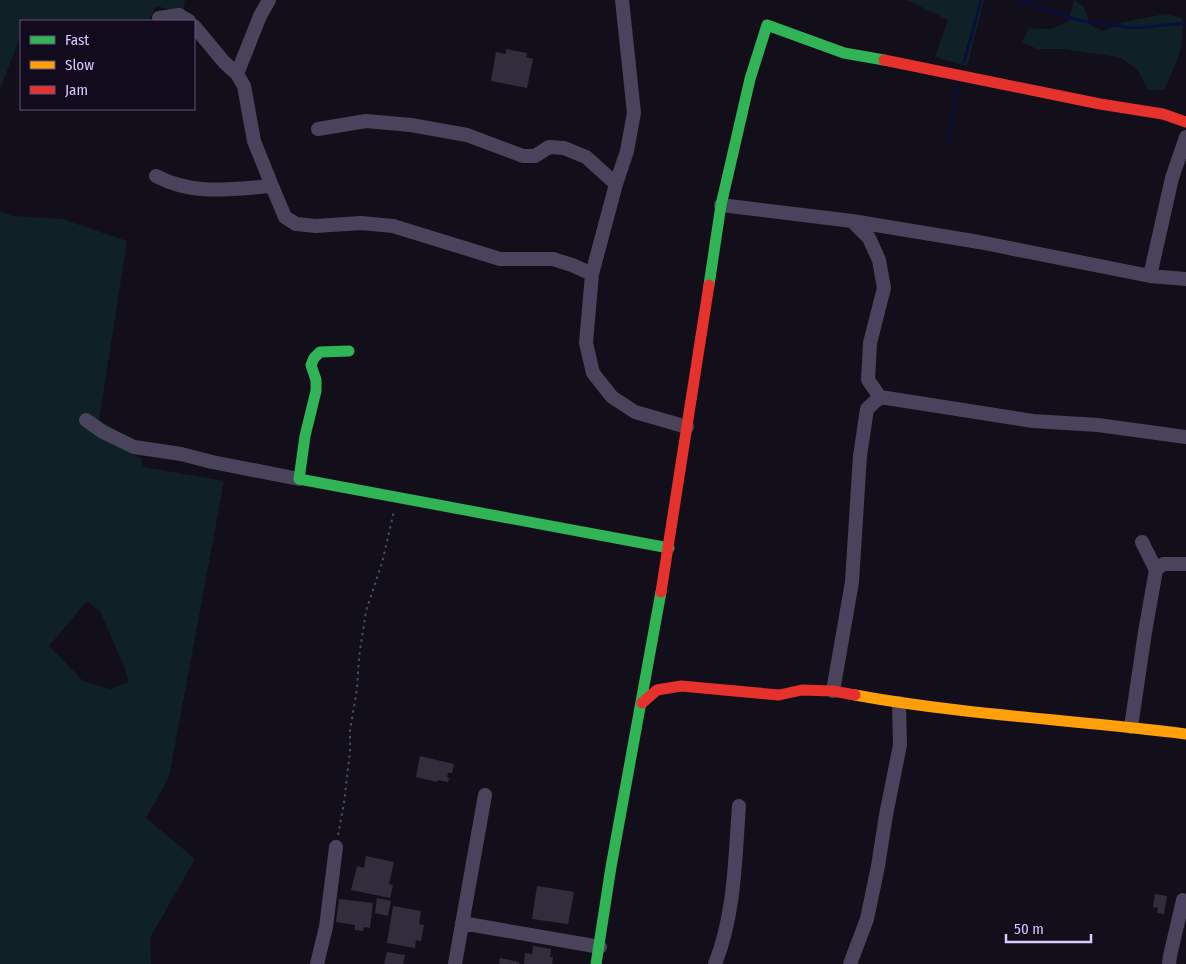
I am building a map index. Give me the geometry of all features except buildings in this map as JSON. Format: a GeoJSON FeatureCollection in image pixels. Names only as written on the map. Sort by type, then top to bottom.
{"type":"FeatureCollection","features":[{"type":"Feature","properties":{"kind":"street"},"geometry":{"type":"LineString","coordinates":[[236,74],[260,16],[269,0]]}},
{"type":"Feature","properties":{"kind":"street"},"geometry":{"type":"LineString","coordinates":[[622,0],[634,113],[627,151],[616,184],[592,274],[586,344],[593,373],[612,397],[635,412],[687,427]]}},
{"type":"Feature","properties":{"kind":"street"},"geometry":{"type":"LineString","coordinates":[[159,18],[178,15],[188,20]]}},
{"type":"Feature","properties":{"kind":"street"},"geometry":{"type":"LineString","coordinates":[[596,964],[611,867],[669,548],[721,205],[750,79],[766,25],[844,53],[938,70],[1100,104],[1163,114],[1186,122]]}},
{"type":"Feature","properties":{"kind":"street"},"geometry":{"type":"LineString","coordinates":[[195,27],[236,74],[244,86],[254,141],[285,217],[296,224],[316,226],[362,223],[393,226],[500,260],[553,260],[572,265],[592,274]]}},
{"type":"Feature","properties":{"kind":"street"},"geometry":{"type":"LineString","coordinates":[[318,129],[366,121],[411,125],[467,135],[524,156],[535,156],[549,147],[564,148],[586,157],[616,184]]}},
{"type":"Feature","properties":{"kind":"street"},"geometry":{"type":"LineString","coordinates":[[1150,276],[1172,178],[1186,137]]}},
{"type":"Feature","properties":{"kind":"street"},"geometry":{"type":"LineString","coordinates":[[156,176],[172,185],[202,190],[272,186]]}},
{"type":"Feature","properties":{"kind":"street"},"geometry":{"type":"LineString","coordinates":[[721,205],[852,221],[979,242],[1150,276],[1186,279]]}},
{"type":"Feature","properties":{"kind":"street"},"geometry":{"type":"LineString","coordinates":[[852,221],[869,238],[879,260],[884,288],[870,343],[868,380],[880,396],[1033,421],[1098,425],[1186,437]]}},
{"type":"Feature","properties":{"kind":"street"},"geometry":{"type":"LineString","coordinates":[[299,479],[305,436],[316,391],[316,380],[311,365],[314,358],[320,352],[349,351]]}},
{"type":"Feature","properties":{"kind":"street"},"geometry":{"type":"LineString","coordinates":[[833,692],[852,582],[860,456],[867,410],[880,396]]}},
{"type":"Feature","properties":{"kind":"street"},"geometry":{"type":"LineString","coordinates":[[86,420],[103,432],[134,447],[181,454],[299,479],[669,548]]}},
{"type":"Feature","properties":{"kind":"street"},"geometry":{"type":"LineString","coordinates":[[1131,727],[1144,632],[1156,570],[1142,542]]}},
{"type":"Feature","properties":{"kind":"street"},"geometry":{"type":"LineString","coordinates":[[1156,570],[1163,564],[1186,564]]}},
{"type":"Feature","properties":{"kind":"street"},"geometry":{"type":"LineString","coordinates":[[642,703],[657,690],[680,686],[779,695],[802,690],[833,692],[899,703],[988,714],[1186,734]]}},
{"type":"Feature","properties":{"kind":"street"},"geometry":{"type":"LineString","coordinates":[[850,964],[867,919],[878,866],[900,745],[899,703]]}},
{"type":"Feature","properties":{"kind":"street"},"geometry":{"type":"LineString","coordinates":[[455,964],[485,795]]}},
{"type":"Feature","properties":{"kind":"street"},"geometry":{"type":"LineString","coordinates":[[715,964],[721,949],[730,906],[739,806]]}},
{"type":"Feature","properties":{"kind":"street"},"geometry":{"type":"LineString","coordinates":[[317,964],[326,926],[336,847]]}},
{"type":"Feature","properties":{"kind":"street"},"geometry":{"type":"LineString","coordinates":[[1169,964],[1183,900]]}},
{"type":"Feature","properties":{"kind":"street"},"geometry":{"type":"LineString","coordinates":[[462,923],[600,946]]}},
{"type":"Feature","properties":{"kind":"path"},"geometry":{"type":"LineString","coordinates":[[336,847],[339,822],[344,803],[350,751],[350,730],[366,612],[382,563],[397,497]]}},
{"type":"Feature","properties":{"kind":"shaded area"},"geometry":{"type":"Polygon","coordinates":[[[0,0],[185,0],[183,13],[156,6],[149,20],[20,20],[20,38],[0,89],[0,0]]]}},
{"type":"Feature","properties":{"kind":"shaded area"},"geometry":{"type":"Polygon","coordinates":[[[907,0],[984,0],[967,66],[935,57],[948,20],[907,0]]]}},
{"type":"Feature","properties":{"kind":"shaded area"},"geometry":{"type":"Polygon","coordinates":[[[1074,0],[1084,7],[1090,25],[1103,31],[1123,22],[1165,14],[1182,18],[1181,46],[1176,64],[1164,90],[1148,90],[1137,69],[1119,57],[1064,49],[1037,49],[1022,42],[1029,28],[1051,29],[1068,22],[1074,0]]]}},
{"type":"Feature","properties":{"kind":"shaded area"},"geometry":{"type":"Polygon","coordinates":[[[0,211],[12,216],[62,219],[127,241],[99,420],[128,437],[131,454],[141,458],[143,467],[224,481],[169,777],[146,818],[195,859],[150,938],[151,964],[0,964],[0,211]],[[87,601],[49,646],[83,681],[110,689],[129,682],[100,611],[87,601]]]}},
{"type":"Feature","properties":{"kind":"waterway"},"geometry":{"type":"LineString","coordinates":[[964,62],[981,0]]}},
{"type":"Feature","properties":{"kind":"waterway"},"geometry":{"type":"LineString","coordinates":[[1020,0],[1077,20],[1134,28],[1186,23]]}},
{"type":"Feature","properties":{"kind":"waterway"},"geometry":{"type":"LineString","coordinates":[[948,143],[958,82]]}},
{"type":"Feature","properties":{"kind":"traffic: fast"},"geometry":{"type":"LineString","coordinates":[[709,285],[721,205],[750,79],[767,25],[844,53],[884,60]]}},
{"type":"Feature","properties":{"kind":"traffic: fast"},"geometry":{"type":"LineString","coordinates":[[349,351],[320,352],[314,358],[311,365],[316,380],[316,391],[305,436],[299,479],[669,548]]}},
{"type":"Feature","properties":{"kind":"traffic: fast"},"geometry":{"type":"LineString","coordinates":[[596,964],[611,867],[661,592]]}},
{"type":"Feature","properties":{"kind":"traffic: slow"},"geometry":{"type":"LineString","coordinates":[[855,695],[937,708],[1186,734]]}},
{"type":"Feature","properties":{"kind":"traffic: jam"},"geometry":{"type":"LineString","coordinates":[[884,60],[1100,104],[1163,114],[1186,122]]}},
{"type":"Feature","properties":{"kind":"traffic: jam"},"geometry":{"type":"LineString","coordinates":[[661,592],[709,285]]}},
{"type":"Feature","properties":{"kind":"traffic: jam"},"geometry":{"type":"LineString","coordinates":[[642,703],[657,690],[681,686],[779,695],[802,690],[833,691],[855,695]]}}]}
